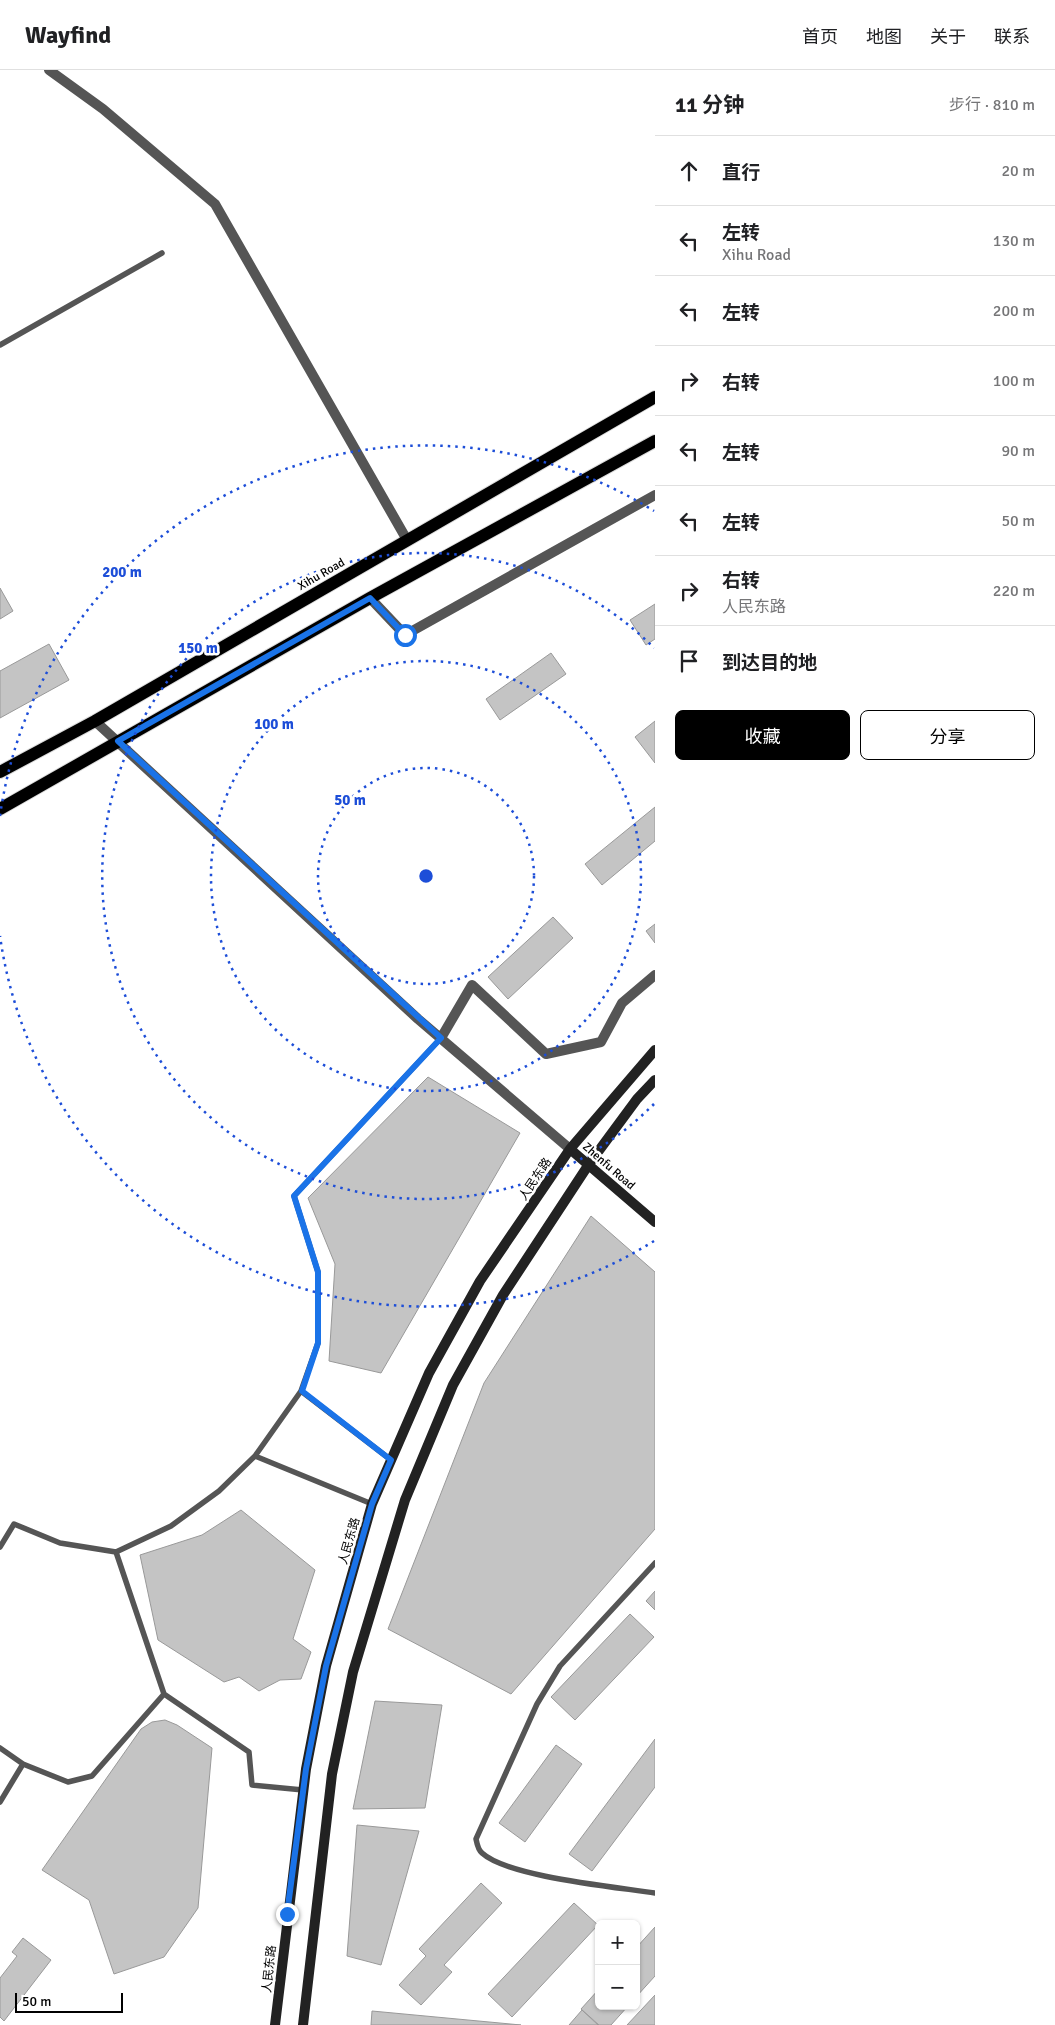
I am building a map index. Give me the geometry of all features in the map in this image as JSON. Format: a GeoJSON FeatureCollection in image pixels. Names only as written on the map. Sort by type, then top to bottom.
{"type":"FeatureCollection","features":[{"type":"Feature","properties":{"kind":"main road","name":"Xihu Road"},"geometry":{"type":"LineString","coordinates":[[0,772],[95,721],[655,397]]}},
{"type":"Feature","properties":{"kind":"main road"},"geometry":{"type":"LineString","coordinates":[[0,809],[370,598],[655,441]]}},
{"type":"Feature","properties":{"kind":"main road","name":"人民东路"},"geometry":{"type":"LineString","coordinates":[[275,2025],[303,1790],[326,1666],[372,1504],[429,1373],[480,1281],[570,1149],[655,1050]]}},
{"type":"Feature","properties":{"kind":"main road"},"geometry":{"type":"LineString","coordinates":[[303,2025],[332,1774],[353,1672],[405,1500],[453,1385],[503,1295],[589,1164],[637,1099],[655,1080]]}},
{"type":"Feature","properties":{"kind":"main road","name":"Zhenfu Road"},"geometry":{"type":"LineString","coordinates":[[570,1149],[655,1222]]}},
{"type":"Feature","properties":{"kind":"street"},"geometry":{"type":"LineString","coordinates":[[49,70],[103,109],[215,204],[407,540]]}},
{"type":"Feature","properties":{"kind":"street"},"geometry":{"type":"LineString","coordinates":[[370,598],[405,635],[655,495]]}},
{"type":"Feature","properties":{"kind":"street"},"geometry":{"type":"LineString","coordinates":[[95,721],[441,1038],[570,1149]]}},
{"type":"Feature","properties":{"kind":"street"},"geometry":{"type":"LineString","coordinates":[[441,1038],[472,985],[546,1054],[601,1042],[622,1003],[655,975]]}},
{"type":"Feature","properties":{"kind":"lane"},"geometry":{"type":"LineString","coordinates":[[0,345],[162,253]]}},
{"type":"Feature","properties":{"kind":"lane"},"geometry":{"type":"LineString","coordinates":[[0,1547],[14,1524],[60,1543],[116,1552],[171,1526],[219,1491],[255,1456],[302,1391],[318,1343],[318,1272],[294,1196],[441,1038]]}},
{"type":"Feature","properties":{"kind":"lane"},"geometry":{"type":"LineString","coordinates":[[302,1391],[391,1460]]}},
{"type":"Feature","properties":{"kind":"lane"},"geometry":{"type":"LineString","coordinates":[[255,1456],[372,1504]]}},
{"type":"Feature","properties":{"kind":"lane"},"geometry":{"type":"LineString","coordinates":[[116,1552],[164,1694],[249,1752],[252,1786],[303,1790]]}},
{"type":"Feature","properties":{"kind":"lane"},"geometry":{"type":"LineString","coordinates":[[655,1563],[560,1666],[537,1704],[476,1840],[480,1852],[493,1861],[533,1874],[655,1893]]}},
{"type":"Feature","properties":{"kind":"lane"},"geometry":{"type":"LineString","coordinates":[[0,1748],[23,1764],[68,1782],[92,1776],[164,1694]]}},
{"type":"Feature","properties":{"kind":"lane"},"geometry":{"type":"LineString","coordinates":[[0,1802],[23,1764]]}},
{"type":"Feature","properties":{"kind":"building"},"geometry":{"type":"Polygon","coordinates":[[[0,588],[13,611],[0,619],[0,588]]]}},
{"type":"Feature","properties":{"kind":"building"},"geometry":{"type":"Polygon","coordinates":[[[655,604],[655,639],[646,645],[630,620],[655,604]]]}},
{"type":"Feature","properties":{"kind":"building"},"geometry":{"type":"Polygon","coordinates":[[[49,644],[69,680],[0,718],[0,671],[49,644]]]}},
{"type":"Feature","properties":{"kind":"building"},"geometry":{"type":"Polygon","coordinates":[[[551,653],[566,674],[500,720],[486,699],[551,653]]]}},
{"type":"Feature","properties":{"kind":"building"},"geometry":{"type":"Polygon","coordinates":[[[655,721],[655,763],[635,737],[655,721]]]}},
{"type":"Feature","properties":{"kind":"building"},"geometry":{"type":"Polygon","coordinates":[[[655,807],[655,841],[602,885],[585,864],[655,807]]]}},
{"type":"Feature","properties":{"kind":"building"},"geometry":{"type":"Polygon","coordinates":[[[553,917],[573,938],[508,999],[488,977],[553,917]]]}},
{"type":"Feature","properties":{"kind":"building"},"geometry":{"type":"Polygon","coordinates":[[[655,924],[655,943],[646,931],[655,924]]]}},
{"type":"Feature","properties":{"kind":"building"},"geometry":{"type":"Polygon","coordinates":[[[428,1077],[520,1133],[381,1373],[329,1361],[335,1264],[308,1198],[428,1077]]]}},
{"type":"Feature","properties":{"kind":"building"},"geometry":{"type":"Polygon","coordinates":[[[591,1216],[655,1272],[655,1529],[511,1694],[388,1629],[484,1383],[591,1216]]]}},
{"type":"Feature","properties":{"kind":"building"},"geometry":{"type":"Polygon","coordinates":[[[241,1510],[315,1570],[293,1639],[311,1652],[301,1679],[280,1680],[259,1691],[239,1677],[224,1682],[158,1640],[140,1555],[202,1535],[241,1510]]]}},
{"type":"Feature","properties":{"kind":"building"},"geometry":{"type":"Polygon","coordinates":[[[655,1591],[655,1610],[646,1601],[655,1591]]]}},
{"type":"Feature","properties":{"kind":"building"},"geometry":{"type":"Polygon","coordinates":[[[630,1614],[654,1637],[575,1720],[551,1697],[630,1614]]]}},
{"type":"Feature","properties":{"kind":"building"},"geometry":{"type":"Polygon","coordinates":[[[375,1701],[442,1705],[425,1808],[353,1809],[375,1701]]]}},
{"type":"Feature","properties":{"kind":"building"},"geometry":{"type":"Polygon","coordinates":[[[165,1720],[177,1725],[212,1748],[198,1908],[164,1957],[114,1974],[89,1900],[42,1870],[141,1729],[152,1722],[165,1720]]]}},
{"type":"Feature","properties":{"kind":"building"},"geometry":{"type":"Polygon","coordinates":[[[655,1739],[655,1787],[592,1871],[569,1854],[655,1739]]]}},
{"type":"Feature","properties":{"kind":"building"},"geometry":{"type":"Polygon","coordinates":[[[556,1745],[582,1764],[525,1842],[499,1823],[556,1745]]]}},
{"type":"Feature","properties":{"kind":"building"},"geometry":{"type":"Polygon","coordinates":[[[357,1825],[419,1831],[381,1965],[347,1956],[357,1825]]]}},
{"type":"Feature","properties":{"kind":"building"},"geometry":{"type":"Polygon","coordinates":[[[481,1883],[502,1903],[444,1965],[452,1972],[421,2005],[399,1985],[426,1956],[419,1949],[481,1883]]]}},
{"type":"Feature","properties":{"kind":"building"},"geometry":{"type":"Polygon","coordinates":[[[574,1903],[595,1922],[595,1928],[512,2017],[488,1994],[574,1903]]]}},
{"type":"Feature","properties":{"kind":"building"},"geometry":{"type":"Polygon","coordinates":[[[655,1927],[655,1976],[640,1993],[640,1965],[640,1944],[655,1927]]]}},
{"type":"Feature","properties":{"kind":"building"},"geometry":{"type":"Polygon","coordinates":[[[23,1938],[51,1960],[4,2021],[0,2017],[0,1978],[17,1956],[12,1952],[23,1938]]]}},
{"type":"Feature","properties":{"kind":"building"},"geometry":{"type":"Polygon","coordinates":[[[595,1993],[595,2010],[624,2010],[611,2025],[599,2025],[581,2009],[595,1993]]]}},
{"type":"Feature","properties":{"kind":"building"},"geometry":{"type":"Polygon","coordinates":[[[655,1995],[655,2025],[627,2025],[655,1995]]]}},
{"type":"Feature","properties":{"kind":"building"},"geometry":{"type":"Polygon","coordinates":[[[582,2010],[598,2025],[569,2025],[582,2010]]]}},
{"type":"Feature","properties":{"kind":"building"},"geometry":{"type":"Polygon","coordinates":[[[372,2011],[521,2025],[371,2025],[372,2011]]]}},
{"type":"Feature","properties":{"kind":"route"},"geometry":{"type":"LineString","coordinates":[[287,1914],[306,1769],[326,1666],[372,1504],[391,1460],[302,1391],[318,1343],[318,1272],[294,1196],[441,1038],[418,1019],[118,741],[370,598],[405,635]]}}]}
